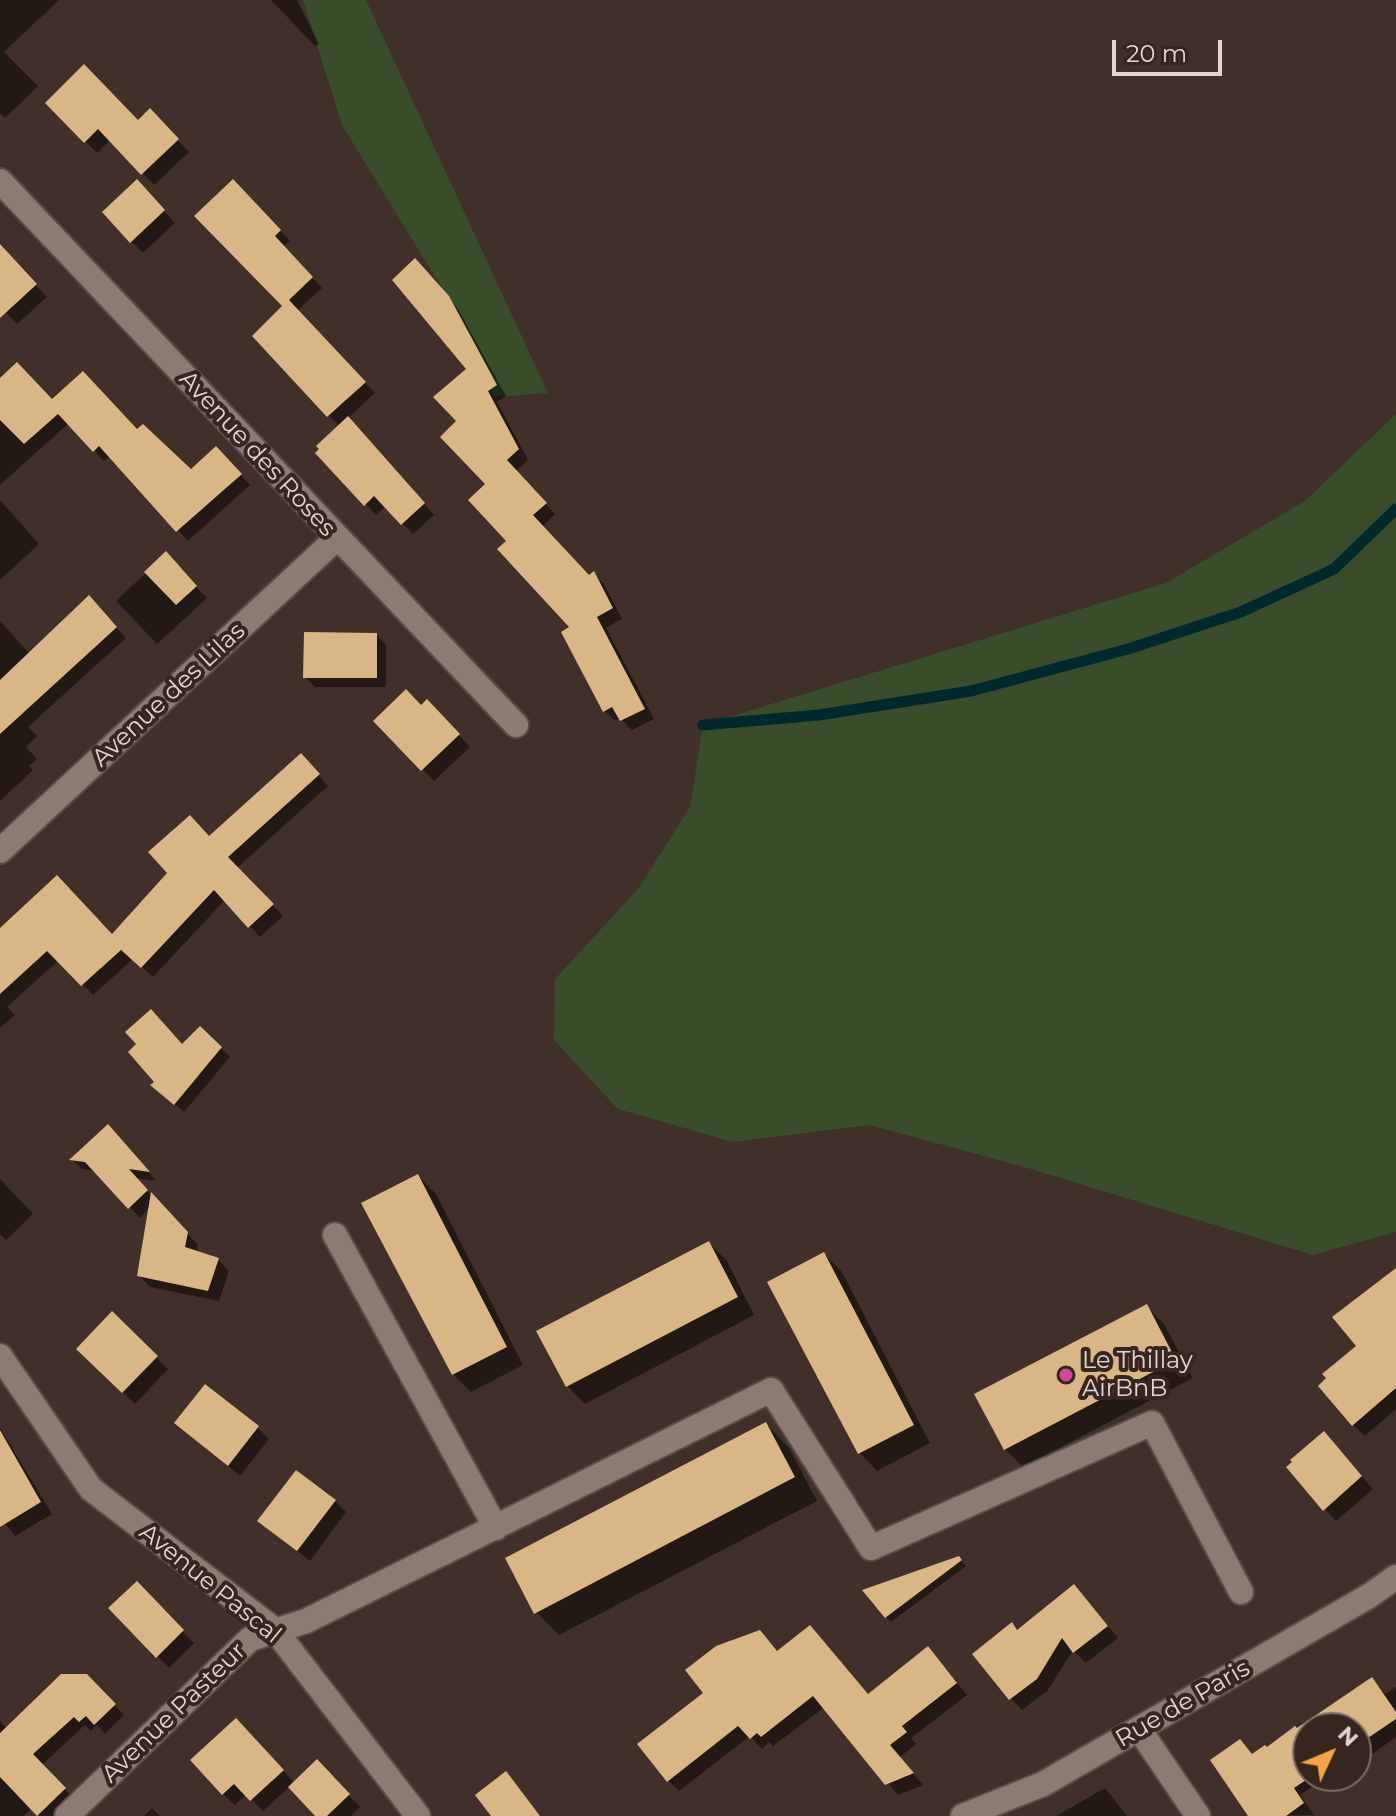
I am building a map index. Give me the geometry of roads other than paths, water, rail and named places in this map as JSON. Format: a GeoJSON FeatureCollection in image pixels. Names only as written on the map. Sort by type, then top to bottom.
{"type":"FeatureCollection","features":[{"type":"Feature","properties":{"kind":"street","name":"Avenue des Roses"},"geometry":{"type":"LineString","coordinates":[[0,181],[516,725]]}},
{"type":"Feature","properties":{"kind":"street","name":"Avenue des Lilas"},"geometry":{"type":"LineString","coordinates":[[0,851],[337,538]]}},
{"type":"Feature","properties":{"kind":"street"},"geometry":{"type":"LineString","coordinates":[[335,1235],[496,1528]]}},
{"type":"Feature","properties":{"kind":"street","name":"Avenue Pascal"},"geometry":{"type":"LineString","coordinates":[[0,1356],[91,1489],[275,1630],[418,1816]]}},
{"type":"Feature","properties":{"kind":"street","name":"Avenue Pasteur"},"geometry":{"type":"LineString","coordinates":[[67,1816],[250,1639],[306,1621],[771,1390],[871,1548],[1152,1423],[1241,1592]]}},
{"type":"Feature","properties":{"kind":"street","name":"Rue de Paris"},"geometry":{"type":"LineString","coordinates":[[963,1816],[1043,1784],[1369,1596],[1396,1577]]}},
{"type":"Feature","properties":{"kind":"street"},"geometry":{"type":"LineString","coordinates":[[1139,1729],[1198,1816]]}},
{"type":"Feature","properties":{"kind":"waterway"},"geometry":{"type":"LineString","coordinates":[[703,725],[819,715],[971,691],[1128,649],[1241,612],[1334,569],[1396,509]]}},
{"type":"Feature","properties":{"kind":"place","name":"Le Thillay AirBnB"},"geometry":{"type":"Point","coordinates":[1066,1375]}}]}
